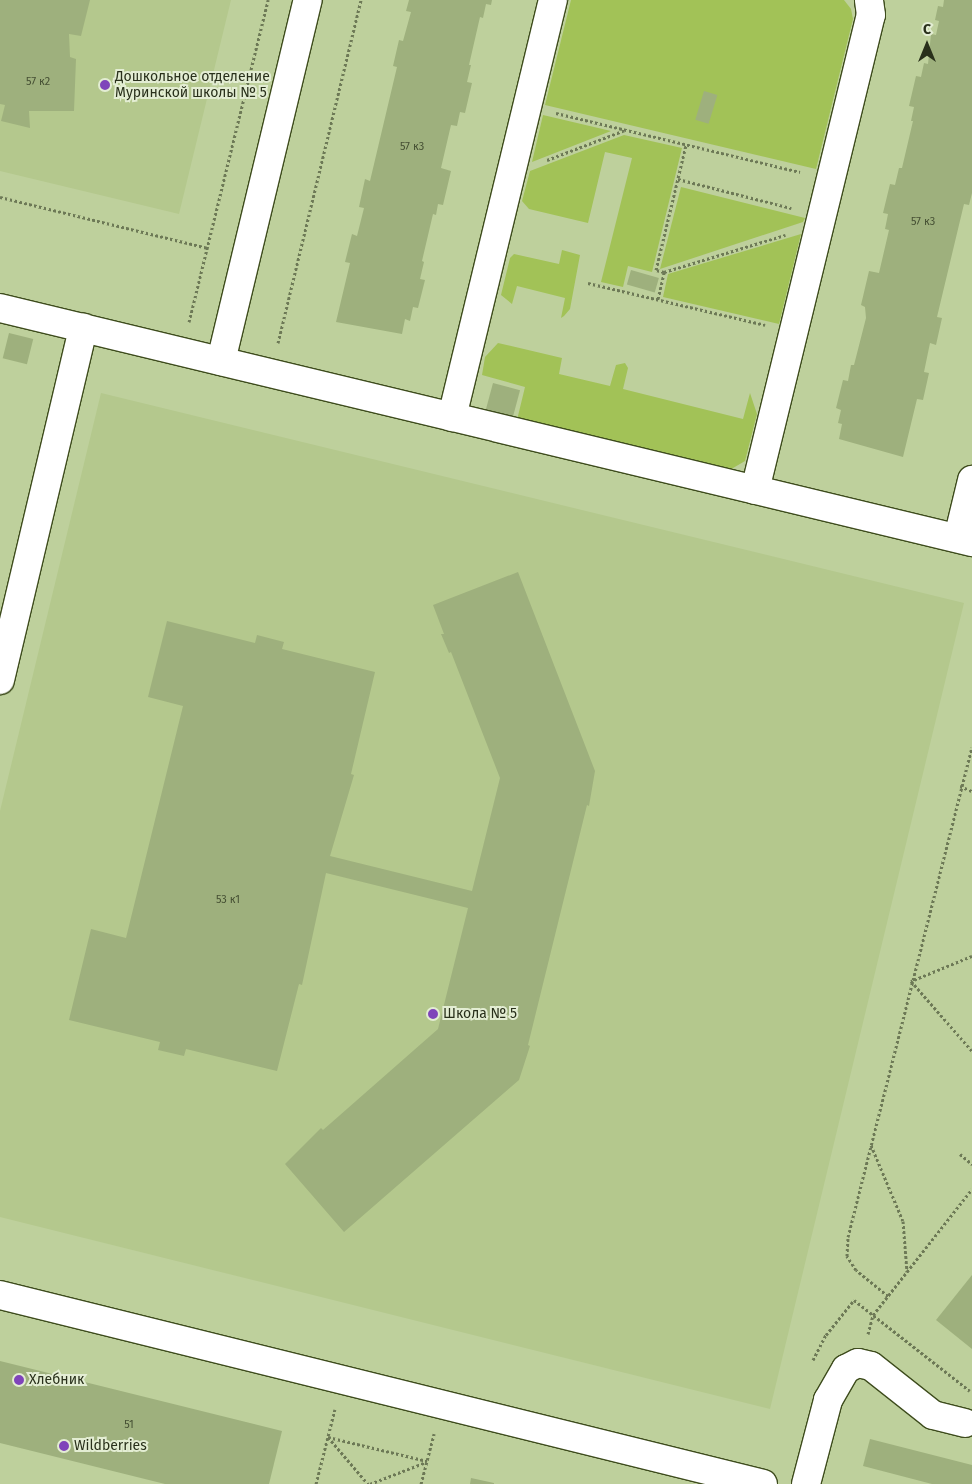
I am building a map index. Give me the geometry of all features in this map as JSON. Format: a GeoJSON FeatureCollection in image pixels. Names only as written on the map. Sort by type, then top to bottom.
{"type":"FeatureCollection","features":[{"type":"Feature","properties":{"kind":"lane"},"geometry":{"type":"LineString","coordinates":[[222,362],[308,0]]}},
{"type":"Feature","properties":{"kind":"lane"},"geometry":{"type":"LineString","coordinates":[[452,417],[554,0]]}},
{"type":"Feature","properties":{"kind":"lane"},"geometry":{"type":"LineString","coordinates":[[755,490],[871,15],[868,0]]}},
{"type":"Feature","properties":{"kind":"lane"},"geometry":{"type":"LineString","coordinates":[[0,308],[965,540],[972,480]]}},
{"type":"Feature","properties":{"kind":"lane"},"geometry":{"type":"LineString","coordinates":[[0,680],[83,328]]}},
{"type":"Feature","properties":{"kind":"lane"},"geometry":{"type":"LineString","coordinates":[[0,1294],[763,1484]]}},
{"type":"Feature","properties":{"kind":"lane"},"geometry":{"type":"LineString","coordinates":[[806,1484],[828,1400],[846,1369],[858,1363],[871,1366],[933,1415],[965,1423]]}},
{"type":"Feature","properties":{"kind":"path"},"geometry":{"type":"LineString","coordinates":[[182,352],[268,0]]}},
{"type":"Feature","properties":{"kind":"path"},"geometry":{"type":"LineString","coordinates":[[270,373],[361,0]]}},
{"type":"Feature","properties":{"kind":"path"},"geometry":{"type":"LineString","coordinates":[[528,106],[831,179]]}},
{"type":"Feature","properties":{"kind":"path"},"geometry":{"type":"LineString","coordinates":[[514,162],[531,166],[625,130]]}},
{"type":"Feature","properties":{"kind":"path"},"geometry":{"type":"LineString","coordinates":[[686,144],[656,270],[664,272],[821,220]]}},
{"type":"Feature","properties":{"kind":"path"},"geometry":{"type":"LineString","coordinates":[[678,179],[821,220]]}},
{"type":"Feature","properties":{"kind":"path"},"geometry":{"type":"LineString","coordinates":[[0,197],[207,248]]}},
{"type":"Feature","properties":{"kind":"path"},"geometry":{"type":"LineString","coordinates":[[658,299],[664,272]]}},
{"type":"Feature","properties":{"kind":"path"},"geometry":{"type":"LineString","coordinates":[[588,283],[794,332]]}},
{"type":"Feature","properties":{"kind":"path"},"geometry":{"type":"LineString","coordinates":[[888,1296],[856,1270],[847,1256],[848,1237],[960,786],[972,747]]}},
{"type":"Feature","properties":{"kind":"path"},"geometry":{"type":"LineString","coordinates":[[960,786],[972,791]]}},
{"type":"Feature","properties":{"kind":"path"},"geometry":{"type":"LineString","coordinates":[[911,981],[972,956]]}},
{"type":"Feature","properties":{"kind":"path"},"geometry":{"type":"LineString","coordinates":[[911,981],[972,1051]]}},
{"type":"Feature","properties":{"kind":"path"},"geometry":{"type":"LineString","coordinates":[[871,1144],[903,1221],[907,1272]]}},
{"type":"Feature","properties":{"kind":"path"},"geometry":{"type":"LineString","coordinates":[[960,1154],[972,1164]]}},
{"type":"Feature","properties":{"kind":"path"},"geometry":{"type":"LineString","coordinates":[[880,1306],[972,1189]]}},
{"type":"Feature","properties":{"kind":"path"},"geometry":{"type":"LineString","coordinates":[[316,1484],[342,1380]]}},
{"type":"Feature","properties":{"kind":"path"},"geometry":{"type":"LineString","coordinates":[[422,1484],[442,1404]]}},
{"type":"Feature","properties":{"kind":"path"},"geometry":{"type":"LineString","coordinates":[[328,1437],[427,1461]]}},
{"type":"Feature","properties":{"kind":"path"},"geometry":{"type":"LineString","coordinates":[[328,1437],[369,1484],[427,1461]]}},
{"type":"Feature","properties":{"kind":"shaded area","name":"Дошкольное отделение Муринской школы № 5"},"geometry":{"type":"Polygon","coordinates":[[[0,0],[231,0],[179,214],[0,171],[0,0]]]}},
{"type":"Feature","properties":{"kind":"shaded area","name":"Школа № 5"},"geometry":{"type":"Polygon","coordinates":[[[101,393],[964,603],[770,1409],[0,1217],[0,811],[101,393]]]}},
{"type":"Feature","properties":{"kind":"green space"},"geometry":{"type":"Polygon","coordinates":[[[571,0],[844,0],[851,9],[853,19],[816,169],[545,105],[571,0]]]}},
{"type":"Feature","properties":{"kind":"green space"},"geometry":{"type":"Polygon","coordinates":[[[543,115],[611,131],[532,162],[543,115]]]}},
{"type":"Feature","properties":{"kind":"green space"},"geometry":{"type":"Polygon","coordinates":[[[624,135],[682,148],[652,272],[628,266],[623,287],[601,282],[632,158],[605,152],[588,223],[529,209],[522,201],[530,171],[624,135]]]}},
{"type":"Feature","properties":{"kind":"green space"},"geometry":{"type":"Polygon","coordinates":[[[681,187],[805,218],[803,222],[660,269],[681,187]]]}},
{"type":"Feature","properties":{"kind":"green space"},"geometry":{"type":"Polygon","coordinates":[[[801,234],[779,324],[663,297],[668,274],[801,234]]]}},
{"type":"Feature","properties":{"kind":"green space"},"geometry":{"type":"Polygon","coordinates":[[[562,250],[580,255],[570,309],[564,316],[561,318],[565,298],[517,286],[512,304],[501,295],[510,258],[514,254],[559,264],[562,250]]]}},
{"type":"Feature","properties":{"kind":"green space"},"geometry":{"type":"Polygon","coordinates":[[[498,343],[562,358],[559,374],[610,386],[616,365],[625,363],[628,368],[623,389],[743,419],[750,393],[757,414],[745,461],[728,471],[517,420],[525,387],[482,375],[485,357],[498,343]]]}},
{"type":"Feature","properties":{"kind":"building"},"geometry":{"type":"Polygon","coordinates":[[[0,0],[90,0],[81,36],[69,34],[70,57],[76,59],[74,111],[29,111],[30,128],[1,121],[5,105],[0,104],[0,0]]]}},
{"type":"Feature","properties":{"kind":"building"},"geometry":{"type":"Polygon","coordinates":[[[409,0],[492,0],[491,5],[486,4],[483,18],[480,17],[469,65],[471,65],[467,82],[472,83],[465,113],[460,112],[457,126],[451,125],[441,168],[451,171],[443,205],[438,204],[436,215],[433,214],[422,261],[424,262],[420,279],[425,280],[418,308],[413,307],[410,321],[405,319],[402,334],[336,322],[350,263],[345,262],[352,234],[357,236],[364,208],[359,207],[365,179],[370,181],[397,67],[393,66],[399,40],[403,41],[411,12],[406,11],[409,0]]]}},
{"type":"Feature","properties":{"kind":"building"},"geometry":{"type":"Polygon","coordinates":[[[944,0],[972,0],[972,193],[969,205],[964,204],[937,317],[942,318],[936,345],[930,343],[924,372],[929,373],[923,400],[917,399],[903,457],[839,439],[842,424],[838,423],[841,410],[836,408],[843,380],[848,381],[851,365],[854,365],[866,318],[865,307],[861,305],[869,271],[879,273],[889,230],[885,229],[888,214],[883,213],[890,184],[895,185],[899,168],[902,168],[913,121],[911,121],[914,107],[909,106],[916,76],[921,77],[924,63],[928,64],[931,34],[936,35],[939,21],[935,20],[938,6],[943,7],[944,0]]]}},
{"type":"Feature","properties":{"kind":"building"},"geometry":{"type":"Polygon","coordinates":[[[704,91],[717,95],[709,124],[695,120],[704,91]]]}},
{"type":"Feature","properties":{"kind":"building"},"geometry":{"type":"Polygon","coordinates":[[[631,270],[659,278],[655,292],[627,284],[631,270]]]}},
{"type":"Feature","properties":{"kind":"building"},"geometry":{"type":"Polygon","coordinates":[[[9,333],[33,339],[27,364],[3,358],[9,333]]]}},
{"type":"Feature","properties":{"kind":"building"},"geometry":{"type":"Polygon","coordinates":[[[493,383],[520,390],[513,417],[486,410],[493,383]]]}},
{"type":"Feature","properties":{"kind":"building"},"geometry":{"type":"Polygon","coordinates":[[[518,572],[595,771],[589,806],[587,805],[528,1045],[530,1046],[519,1080],[344,1232],[285,1164],[321,1128],[323,1130],[438,1029],[468,908],[326,873],[302,985],[299,984],[277,1071],[186,1049],[184,1056],[158,1050],[160,1042],[69,1020],[91,929],[126,938],[183,706],[148,697],[167,621],[255,643],[257,635],[284,642],[282,649],[375,672],[351,774],[354,775],[330,856],[472,891],[500,778],[451,652],[449,653],[441,634],[444,634],[433,605],[518,572]]]}},
{"type":"Feature","properties":{"kind":"building"},"geometry":{"type":"Polygon","coordinates":[[[972,1275],[972,1349],[936,1320],[972,1275]]]}},
{"type":"Feature","properties":{"kind":"building"},"geometry":{"type":"Polygon","coordinates":[[[0,1361],[282,1431],[269,1484],[165,1484],[0,1443],[0,1361]]]}},
{"type":"Feature","properties":{"kind":"building"},"geometry":{"type":"Polygon","coordinates":[[[870,1439],[972,1465],[972,1484],[932,1484],[863,1466],[870,1439]]]}},
{"type":"Feature","properties":{"kind":"building"},"geometry":{"type":"Polygon","coordinates":[[[471,1478],[494,1483],[494,1484],[470,1484],[471,1478]]]}},
{"type":"Feature","properties":{"kind":"place","name":"Дошкольное отделение Муринской школы № 5"},"geometry":{"type":"Point","coordinates":[105,85]}},
{"type":"Feature","properties":{"kind":"place","name":"Школа № 5"},"geometry":{"type":"Point","coordinates":[433,1014]}},
{"type":"Feature","properties":{"kind":"place","name":"Хлебник"},"geometry":{"type":"Point","coordinates":[19,1380]}},
{"type":"Feature","properties":{"kind":"place","name":"Wildberries"},"geometry":{"type":"Point","coordinates":[64,1446]}}]}
